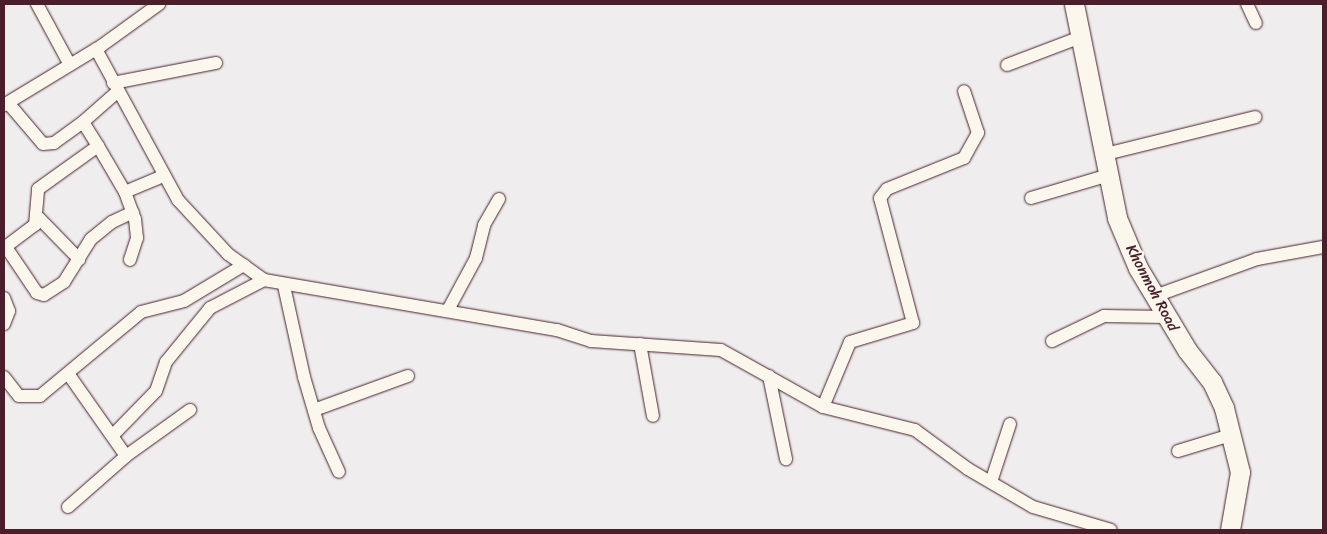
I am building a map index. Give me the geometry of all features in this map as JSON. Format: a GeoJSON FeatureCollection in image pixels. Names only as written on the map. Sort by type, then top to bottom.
{"type":"FeatureCollection","features":[{"type":"Feature","properties":{"kind":"main road","name":"Khonmoh Road"},"geometry":{"type":"LineString","coordinates":[[1074,4],[1106,154],[1117,218],[1167,317],[1212,382],[1231,434],[1240,478],[1230,530]]}},
{"type":"Feature","properties":{"kind":"street"},"geometry":{"type":"LineString","coordinates":[[37,4],[70,65]]}},
{"type":"Feature","properties":{"kind":"street"},"geometry":{"type":"LineString","coordinates":[[159,4],[96,49],[6,104],[43,144],[54,143],[83,122],[115,88],[216,63]]}},
{"type":"Feature","properties":{"kind":"street"},"geometry":{"type":"LineString","coordinates":[[1248,4],[1256,23]]}},
{"type":"Feature","properties":{"kind":"street"},"geometry":{"type":"LineString","coordinates":[[1007,65],[1081,37]]}},
{"type":"Feature","properties":{"kind":"street"},"geometry":{"type":"LineString","coordinates":[[96,49],[163,176],[208,234],[264,280],[284,286],[350,292],[557,330],[591,341],[707,346],[738,356],[823,407],[906,426],[991,482],[1048,514],[1110,530]]}},
{"type":"Feature","properties":{"kind":"street"},"geometry":{"type":"LineString","coordinates":[[823,407],[850,342],[913,323],[880,198],[887,189],[964,158],[978,133],[964,92]]}},
{"type":"Feature","properties":{"kind":"street"},"geometry":{"type":"LineString","coordinates":[[1106,154],[1256,117]]}},
{"type":"Feature","properties":{"kind":"street"},"geometry":{"type":"LineString","coordinates":[[83,122],[125,192],[133,212],[138,234],[130,260]]}},
{"type":"Feature","properties":{"kind":"street"},"geometry":{"type":"LineString","coordinates":[[98,146],[38,189],[33,227],[5,247],[39,295],[64,282],[91,239],[106,226],[133,212]]}},
{"type":"Feature","properties":{"kind":"street"},"geometry":{"type":"LineString","coordinates":[[1031,198],[1109,175]]}},
{"type":"Feature","properties":{"kind":"street"},"geometry":{"type":"LineString","coordinates":[[125,192],[163,176]]}},
{"type":"Feature","properties":{"kind":"street"},"geometry":{"type":"LineString","coordinates":[[448,310],[476,258],[484,225],[499,199]]}},
{"type":"Feature","properties":{"kind":"street"},"geometry":{"type":"LineString","coordinates":[[36,215],[79,259]]}},
{"type":"Feature","properties":{"kind":"street"},"geometry":{"type":"LineString","coordinates":[[1155,296],[1257,259],[1323,247]]}},
{"type":"Feature","properties":{"kind":"street"},"geometry":{"type":"LineString","coordinates":[[4,377],[19,396],[33,399],[69,375],[140,312],[184,301],[244,265]]}},
{"type":"Feature","properties":{"kind":"street"},"geometry":{"type":"LineString","coordinates":[[114,434],[156,391],[166,362],[210,308],[264,280]]}},
{"type":"Feature","properties":{"kind":"street"},"geometry":{"type":"LineString","coordinates":[[284,286],[314,410],[339,472]]}},
{"type":"Feature","properties":{"kind":"street"},"geometry":{"type":"LineString","coordinates":[[4,298],[9,311],[4,324]]}},
{"type":"Feature","properties":{"kind":"street"},"geometry":{"type":"LineString","coordinates":[[1052,341],[1104,316],[1167,317]]}},
{"type":"Feature","properties":{"kind":"street"},"geometry":{"type":"LineString","coordinates":[[640,344],[653,416]]}},
{"type":"Feature","properties":{"kind":"street"},"geometry":{"type":"LineString","coordinates":[[69,375],[114,434],[126,456]]}},
{"type":"Feature","properties":{"kind":"street"},"geometry":{"type":"LineString","coordinates":[[314,410],[408,376]]}},
{"type":"Feature","properties":{"kind":"street"},"geometry":{"type":"LineString","coordinates":[[769,376],[786,459]]}},
{"type":"Feature","properties":{"kind":"street"},"geometry":{"type":"LineString","coordinates":[[68,507],[126,456],[190,410]]}},
{"type":"Feature","properties":{"kind":"street"},"geometry":{"type":"LineString","coordinates":[[991,482],[1010,424]]}},
{"type":"Feature","properties":{"kind":"street"},"geometry":{"type":"LineString","coordinates":[[1178,450],[1231,434]]}}]}
